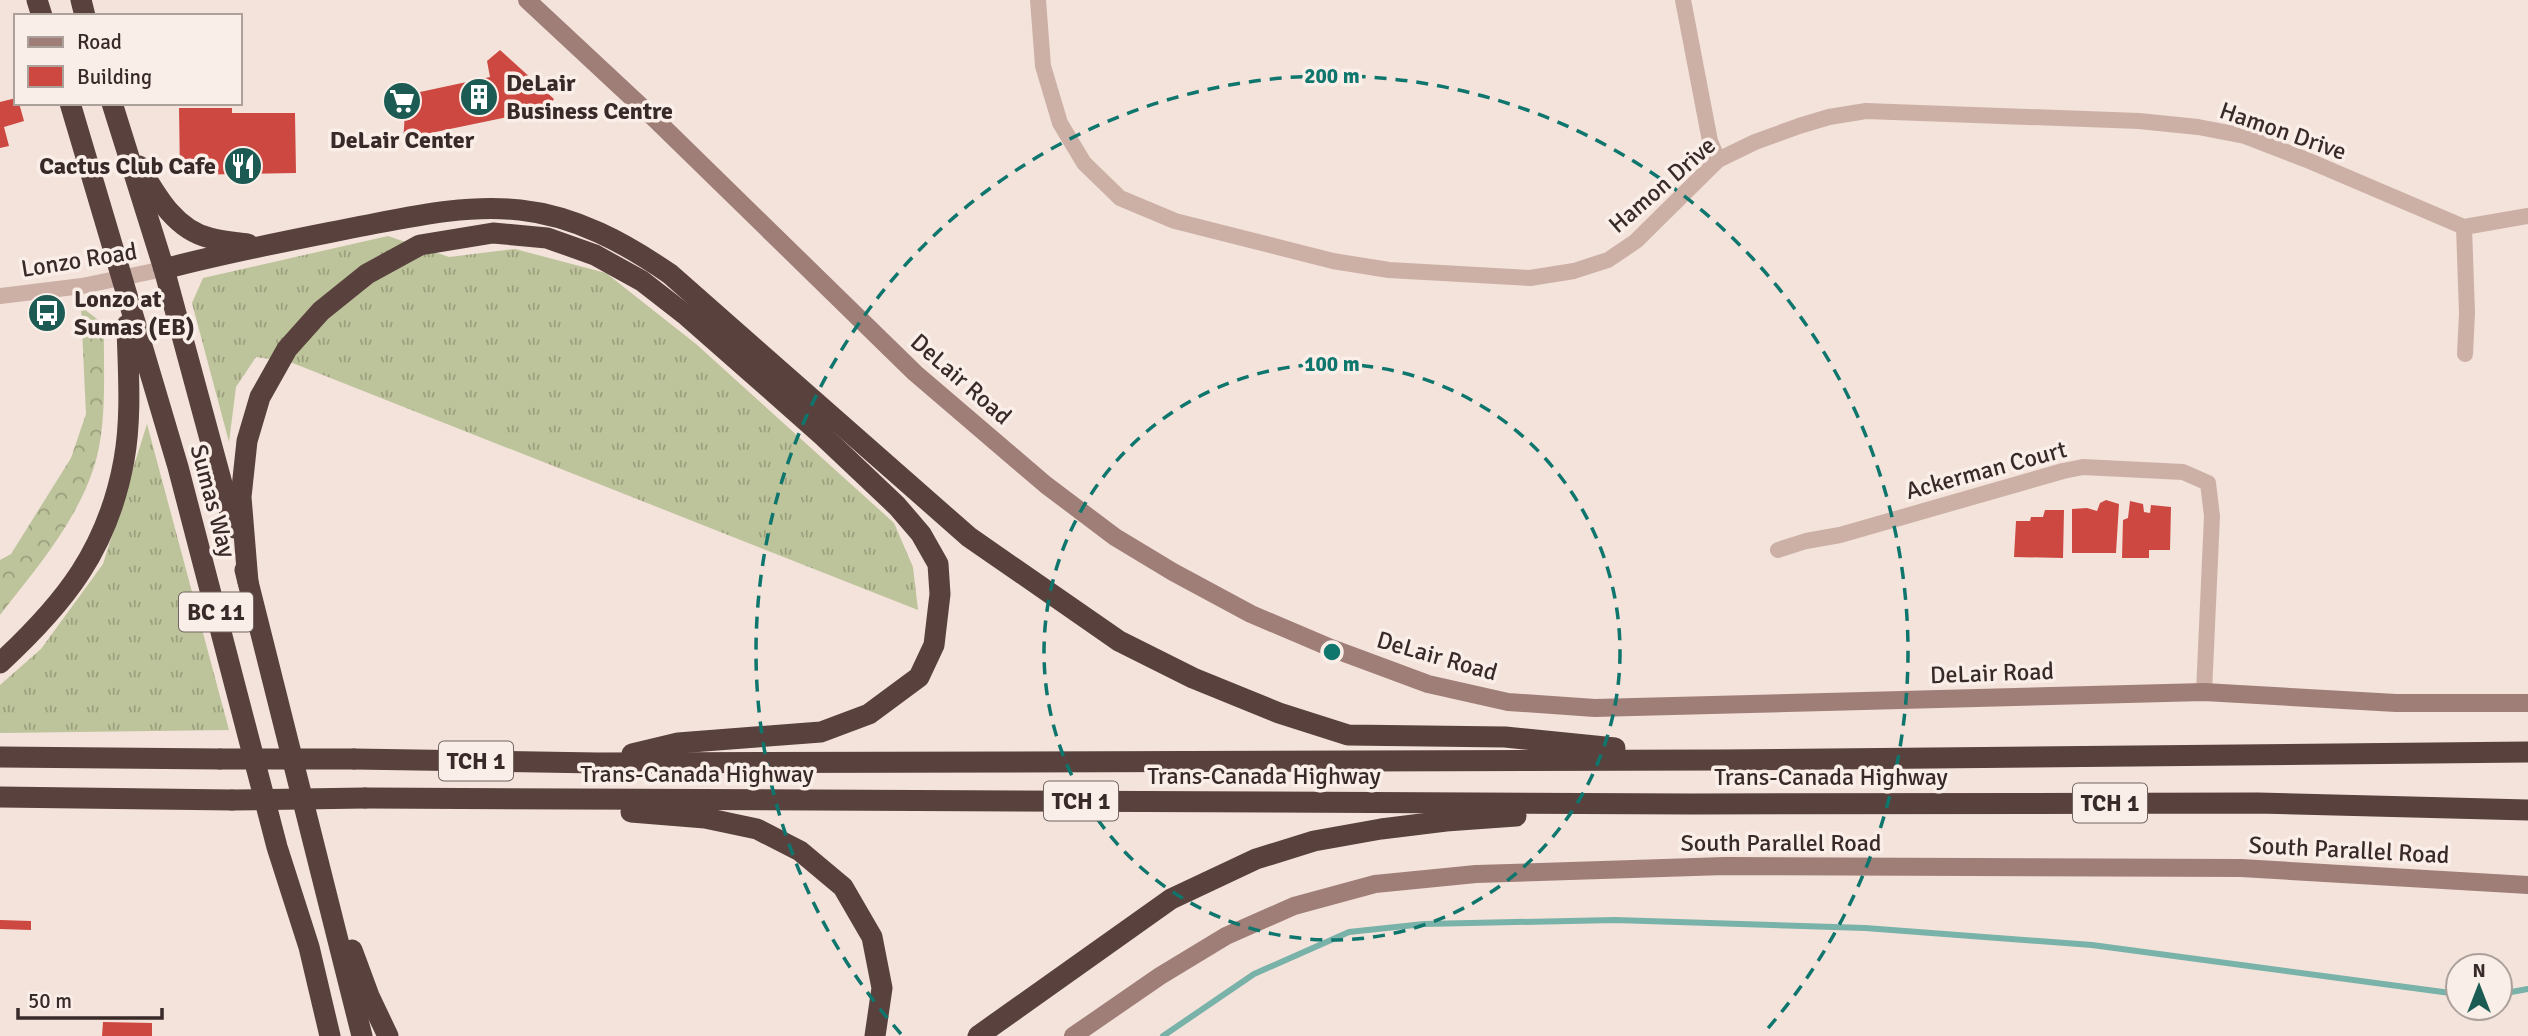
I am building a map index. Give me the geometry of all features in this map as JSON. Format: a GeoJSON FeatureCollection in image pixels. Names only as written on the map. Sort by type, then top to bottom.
{"type":"FeatureCollection","features":[{"type":"Feature","properties":{"kind":"highway","name":"Sumas Way"},"geometry":{"type":"LineString","coordinates":[[71,105],[178,467],[277,847],[309,947],[330,1036]]}},
{"type":"Feature","properties":{"kind":"highway","name":"Sumas Way"},"geometry":{"type":"LineString","coordinates":[[113,105],[164,269],[248,582],[362,1036]]}},
{"type":"Feature","properties":{"kind":"highway"},"geometry":{"type":"LineString","coordinates":[[122,139],[165,206],[184,227],[209,238],[261,246]]}},
{"type":"Feature","properties":{"kind":"highway"},"geometry":{"type":"LineString","coordinates":[[164,269],[261,246],[464,209],[521,210],[564,220],[600,232],[641,254],[670,274],[968,537],[1119,641],[1193,678],[1279,713],[1348,736],[1505,737],[1721,760]]}},
{"type":"Feature","properties":{"kind":"highway"},"geometry":{"type":"LineString","coordinates":[[248,582],[241,497],[247,441],[260,397],[287,349],[321,311],[367,274],[420,245],[493,233],[547,238],[595,255],[642,281],[687,316],[897,506],[921,534],[937,564],[940,594],[934,645],[919,677],[869,714],[821,732],[678,743],[598,763]]}},
{"type":"Feature","properties":{"kind":"highway"},"geometry":{"type":"LineString","coordinates":[[0,663],[36,630],[69,592],[93,554],[114,503],[124,458],[128,393],[126,299]]}},
{"type":"Feature","properties":{"kind":"highway","name":"Trans-Canada Highway"},"geometry":{"type":"LineString","coordinates":[[0,757],[598,763],[1721,760],[2528,752]]}},
{"type":"Feature","properties":{"kind":"highway","name":"Trans-Canada Highway"},"geometry":{"type":"LineString","coordinates":[[0,797],[1693,804],[2258,803],[2528,810]]}},
{"type":"Feature","properties":{"kind":"highway"},"geometry":{"type":"LineString","coordinates":[[469,799],[705,818],[757,829],[800,851],[843,887],[872,937],[881,988],[875,1036]]}},
{"type":"Feature","properties":{"kind":"highway"},"geometry":{"type":"LineString","coordinates":[[978,1036],[1171,899],[1256,859],[1314,841],[1381,829],[1446,821],[1693,804]]}},
{"type":"Feature","properties":{"kind":"highway"},"geometry":{"type":"LineString","coordinates":[[314,849],[369,996],[388,1036]]}},
{"type":"Feature","properties":{"kind":"street","name":"DeLair Road"},"geometry":{"type":"LineString","coordinates":[[527,0],[649,113],[915,373],[1046,485],[1115,537],[1251,614],[1331,648],[1441,687],[1508,702],[1595,708],[2204,692],[2396,703],[2528,702]]}},
{"type":"Feature","properties":{"kind":"street","name":"Hamon Drive"},"geometry":{"type":"LineString","coordinates":[[1038,0],[1043,66],[1060,123],[1084,163],[1120,198],[1175,221],[1333,261],[1389,270],[1530,278],[1574,271],[1608,260],[1636,241],[1717,160],[1799,126],[1829,117],[1866,111],[2163,123],[2245,136],[2464,227]]}},
{"type":"Feature","properties":{"kind":"street"},"geometry":{"type":"LineString","coordinates":[[1683,0],[1710,141],[1717,160]]}},
{"type":"Feature","properties":{"kind":"street"},"geometry":{"type":"LineString","coordinates":[[2465,354],[2467,313],[2464,227],[2528,216]]}},
{"type":"Feature","properties":{"kind":"street","name":"Lonzo Road"},"geometry":{"type":"LineString","coordinates":[[0,296],[82,286],[164,269]]}},
{"type":"Feature","properties":{"kind":"street","name":"Ackerman Court"},"geometry":{"type":"LineString","coordinates":[[1778,550],[2083,467],[2183,472],[2208,483],[2212,516],[2204,692]]}},
{"type":"Feature","properties":{"kind":"street","name":"South Parallel Road"},"geometry":{"type":"LineString","coordinates":[[1073,1036],[1160,976],[1226,936],[1294,906],[1376,884],[1476,874],[1725,866],[2241,868],[2528,885]]}},
{"type":"Feature","properties":{"kind":"green space"},"geometry":{"type":"Polygon","coordinates":[[[388,236],[449,257],[515,249],[606,273],[696,344],[894,523],[913,567],[918,610],[290,362],[256,357],[236,387],[229,442],[192,303],[203,278],[388,236]]]}},
{"type":"Feature","properties":{"kind":"green space"},"geometry":{"type":"Polygon","coordinates":[[[81,307],[104,324],[103,415],[94,467],[66,527],[0,615],[0,560],[11,554],[71,458],[86,414],[81,307]]]}},
{"type":"Feature","properties":{"kind":"green space"},"geometry":{"type":"Polygon","coordinates":[[[147,424],[229,730],[0,733],[0,685],[41,649],[103,564],[147,424]]]}},
{"type":"Feature","properties":{"kind":"building","name":"DeLair Business Centre"},"geometry":{"type":"Polygon","coordinates":[[[500,50],[554,99],[546,109],[421,135],[403,144],[406,95],[490,77],[487,61],[500,50]]]}},
{"type":"Feature","properties":{"kind":"building"},"geometry":{"type":"Polygon","coordinates":[[[14,98],[14,105],[20,105],[24,121],[4,127],[9,146],[0,148],[0,102],[14,98]]]}},
{"type":"Feature","properties":{"kind":"building"},"geometry":{"type":"Polygon","coordinates":[[[179,108],[232,108],[232,113],[295,113],[296,173],[180,175],[179,108]]]}},
{"type":"Feature","properties":{"kind":"building"},"geometry":{"type":"Polygon","coordinates":[[[2106,500],[2119,504],[2116,553],[2072,553],[2072,509],[2087,508],[2097,511],[2100,503],[2106,500]]]}},
{"type":"Feature","properties":{"kind":"building"},"geometry":{"type":"Polygon","coordinates":[[[2130,501],[2143,504],[2144,512],[2150,513],[2151,505],[2171,507],[2170,550],[2149,550],[2149,558],[2122,558],[2123,520],[2128,518],[2130,501]]]}},
{"type":"Feature","properties":{"kind":"building"},"geometry":{"type":"Polygon","coordinates":[[[2045,510],[2064,510],[2063,558],[2014,557],[2016,521],[2043,517],[2045,510]]]}},
{"type":"Feature","properties":{"kind":"building"},"geometry":{"type":"Polygon","coordinates":[[[0,920],[31,921],[31,930],[0,929],[0,920]]]}},
{"type":"Feature","properties":{"kind":"building"},"geometry":{"type":"Polygon","coordinates":[[[103,1022],[152,1023],[152,1036],[102,1036],[103,1022]]]}},
{"type":"Feature","properties":{"kind":"waterway"},"geometry":{"type":"LineString","coordinates":[[1163,1036],[1254,974],[1349,932],[1424,924],[1615,920],[1865,928],[2092,945],[2444,992]]}},
{"type":"Feature","properties":{"kind":"waterway"},"geometry":{"type":"LineString","coordinates":[[2514,992],[2528,989]]}},
{"type":"Feature","properties":{"kind":"place","name":"DeLair Business Centre"},"geometry":{"type":"Point","coordinates":[479,97]}},
{"type":"Feature","properties":{"kind":"place","name":"DeLair Center"},"geometry":{"type":"Point","coordinates":[402,101]}},
{"type":"Feature","properties":{"kind":"place","name":"Cactus Club Cafe"},"geometry":{"type":"Point","coordinates":[243,166]}},
{"type":"Feature","properties":{"kind":"place","name":"Lonzo at Sumas (EB)"},"geometry":{"type":"Point","coordinates":[47,313]}}]}
